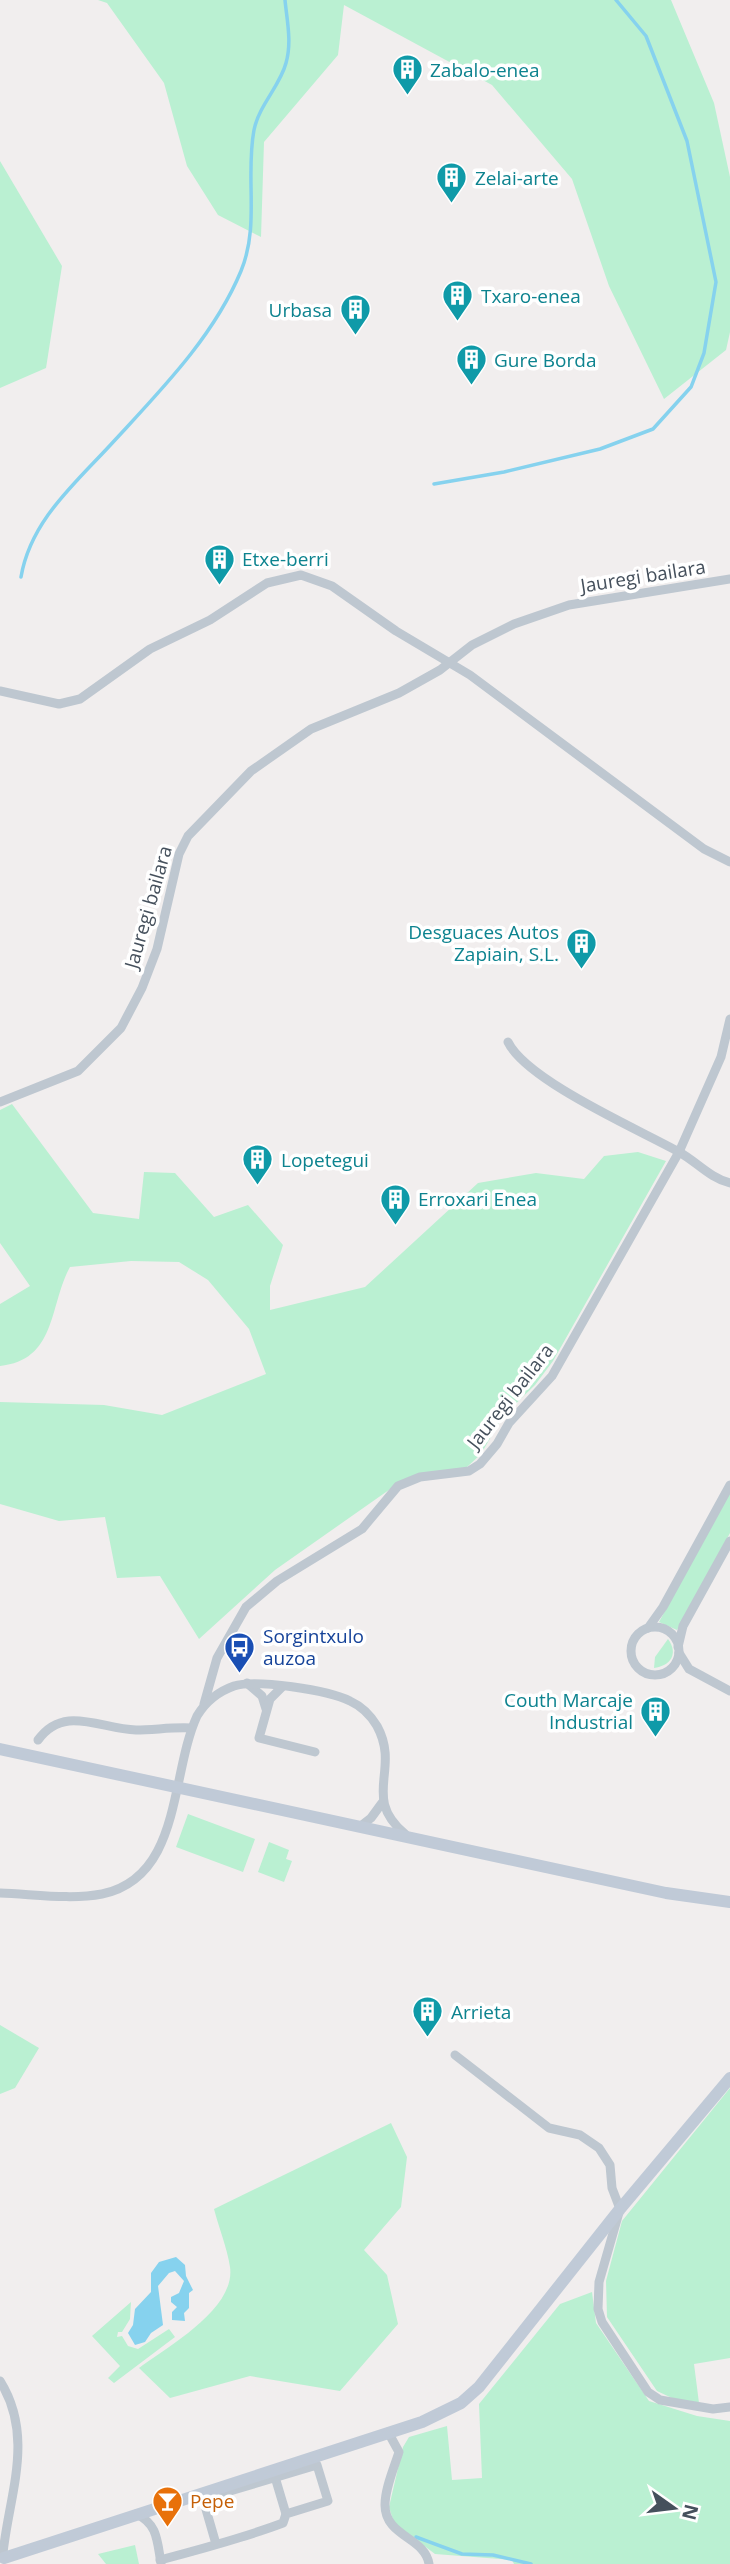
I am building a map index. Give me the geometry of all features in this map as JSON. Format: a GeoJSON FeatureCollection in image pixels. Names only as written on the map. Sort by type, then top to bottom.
{"type":"FeatureCollection","features":[{"type":"Feature","properties":{"kind":"main road"},"geometry":{"type":"LineString","coordinates":[[0,1749],[405,1834],[666,1893],[730,1902]]}},
{"type":"Feature","properties":{"kind":"main road"},"geometry":{"type":"LineString","coordinates":[[3,2556],[442,2414],[461,2403],[478,2387],[620,2209],[730,2078]]}},
{"type":"Feature","properties":{"kind":"street"},"geometry":{"type":"LineString","coordinates":[[0,691],[59,704],[80,699],[150,649],[211,620],[267,583],[301,575],[332,586],[492,690],[704,849],[730,862]]}},
{"type":"Feature","properties":{"kind":"street","name":"Jauregi bailara"},"geometry":{"type":"LineString","coordinates":[[0,1102],[78,1071],[121,1028],[142,988],[157,949],[179,854],[188,836],[251,771],[311,729],[399,693],[488,636],[569,605],[730,579]]}},
{"type":"Feature","properties":{"kind":"street","name":"Jauregi bailara"},"geometry":{"type":"LineString","coordinates":[[0,1893],[100,1894],[124,1887],[149,1868],[161,1849],[191,1728],[204,1704],[207,1683],[217,1658],[246,1607],[277,1581],[362,1529],[398,1486],[421,1477],[469,1471],[497,1444],[509,1423],[552,1376],[679,1152],[722,1057],[730,1019]]}},
{"type":"Feature","properties":{"kind":"street"},"geometry":{"type":"LineString","coordinates":[[508,1042],[527,1065],[620,1124],[679,1152],[711,1175],[730,1183]]}},
{"type":"Feature","properties":{"kind":"street"},"geometry":{"type":"LineString","coordinates":[[689,1669],[651,1675],[643,1672],[632,1661],[630,1653],[634,1638],[648,1628],[663,1607],[730,1485]]}},
{"type":"Feature","properties":{"kind":"street"},"geometry":{"type":"LineString","coordinates":[[668,1671],[678,1650],[683,1626],[730,1541]]}},
{"type":"Feature","properties":{"kind":"street"},"geometry":{"type":"LineString","coordinates":[[648,1628],[667,1630],[689,1669],[730,1692]]}},
{"type":"Feature","properties":{"kind":"street"},"geometry":{"type":"LineString","coordinates":[[247,1683],[262,1696],[266,1709]]}},
{"type":"Feature","properties":{"kind":"street"},"geometry":{"type":"LineString","coordinates":[[204,1704],[218,1692],[247,1683],[335,1695],[365,1711],[382,1738],[385,1754],[382,1803],[387,1817],[405,1834]]}},
{"type":"Feature","properties":{"kind":"street"},"geometry":{"type":"LineString","coordinates":[[282,1687],[270,1699],[259,1738],[316,1752]]}},
{"type":"Feature","properties":{"kind":"street"},"geometry":{"type":"LineString","coordinates":[[38,1740],[57,1721],[69,1718],[135,1730],[191,1728]]}},
{"type":"Feature","properties":{"kind":"street"},"geometry":{"type":"LineString","coordinates":[[362,1825],[382,1803]]}},
{"type":"Feature","properties":{"kind":"street"},"geometry":{"type":"LineString","coordinates":[[455,2055],[549,2128],[580,2135],[599,2148],[610,2165],[612,2188],[620,2209],[599,2282],[598,2309],[602,2322],[648,2392],[660,2400],[713,2409],[730,2407]]}},
{"type":"Feature","properties":{"kind":"street"},"geometry":{"type":"LineString","coordinates":[[2,2384],[15,2424],[19,2464],[17,2483],[3,2532],[3,2556]]}},
{"type":"Feature","properties":{"kind":"street"},"geometry":{"type":"LineString","coordinates":[[388,2432],[399,2452],[385,2507],[389,2523],[399,2534],[423,2550],[429,2564]]}},
{"type":"Feature","properties":{"kind":"street"},"geometry":{"type":"LineString","coordinates":[[216,2544],[203,2499],[317,2465],[328,2501],[286,2514]]}},
{"type":"Feature","properties":{"kind":"street"},"geometry":{"type":"LineString","coordinates":[[134,2514],[145,2519],[155,2530],[161,2562],[283,2523],[286,2514],[275,2477]]}},
{"type":"Feature","properties":{"kind":"green space"},"geometry":{"type":"Polygon","coordinates":[[[98,0],[671,0],[714,103],[730,177],[730,332],[726,350],[664,399],[609,286],[572,179],[492,85],[344,5],[338,55],[264,142],[261,237],[218,215],[187,166],[164,83],[107,3],[98,0]]]}},
{"type":"Feature","properties":{"kind":"green space"},"geometry":{"type":"Polygon","coordinates":[[[0,161],[62,266],[46,368],[0,388],[0,161]]]}},
{"type":"Feature","properties":{"kind":"green space"},"geometry":{"type":"Polygon","coordinates":[[[12,1104],[93,1213],[139,1219],[144,1172],[175,1173],[214,1217],[248,1205],[283,1245],[270,1286],[270,1310],[365,1287],[478,1183],[536,1173],[584,1179],[604,1156],[638,1152],[666,1161],[553,1361],[535,1385],[503,1416],[481,1454],[467,1467],[396,1485],[275,1570],[199,1639],[160,1576],[117,1578],[105,1517],[59,1521],[0,1504],[0,1402],[104,1405],[162,1415],[266,1374],[249,1329],[208,1280],[179,1262],[131,1261],[70,1267],[42,1342],[19,1362],[0,1366],[0,1304],[30,1286],[0,1243],[0,1110],[12,1104]]]}},
{"type":"Feature","properties":{"kind":"green space"},"geometry":{"type":"Polygon","coordinates":[[[730,1492],[730,1533],[677,1630],[659,1622],[730,1492]]]}},
{"type":"Feature","properties":{"kind":"green space"},"geometry":{"type":"Polygon","coordinates":[[[668,1639],[673,1654],[664,1665],[654,1668],[655,1657],[668,1639]]]}},
{"type":"Feature","properties":{"kind":"green space"},"geometry":{"type":"Polygon","coordinates":[[[188,1814],[255,1839],[243,1872],[176,1847],[188,1814]]]}},
{"type":"Feature","properties":{"kind":"green space"},"geometry":{"type":"Polygon","coordinates":[[[269,1842],[289,1850],[286,1859],[292,1861],[284,1882],[258,1872],[269,1842]]]}},
{"type":"Feature","properties":{"kind":"green space"},"geometry":{"type":"Polygon","coordinates":[[[0,2025],[39,2048],[15,2088],[0,2094],[0,2025]]]}},
{"type":"Feature","properties":{"kind":"green space"},"geometry":{"type":"Polygon","coordinates":[[[730,2088],[730,2358],[694,2364],[699,2403],[674,2399],[657,2391],[607,2317],[606,2281],[622,2221],[730,2088]]]}},
{"type":"Feature","properties":{"kind":"green space"},"geometry":{"type":"Polygon","coordinates":[[[391,2123],[407,2157],[401,2207],[364,2250],[387,2275],[398,2324],[340,2391],[250,2376],[170,2398],[139,2368],[182,2338],[211,2312],[222,2298],[229,2283],[230,2267],[214,2209],[391,2123]]]}},
{"type":"Feature","properties":{"kind":"green space"},"geometry":{"type":"Polygon","coordinates":[[[592,2292],[596,2323],[649,2401],[697,2416],[730,2421],[730,2564],[514,2564],[512,2560],[435,2554],[394,2523],[389,2507],[403,2447],[409,2437],[447,2426],[452,2480],[482,2478],[479,2404],[560,2304],[592,2292]]]}},
{"type":"Feature","properties":{"kind":"green space"},"geometry":{"type":"Polygon","coordinates":[[[131,2302],[130,2319],[122,2332],[118,2332],[117,2337],[122,2336],[128,2346],[138,2349],[169,2329],[175,2337],[114,2383],[108,2378],[120,2366],[92,2336],[131,2302]]]}},
{"type":"Feature","properties":{"kind":"green space"},"geometry":{"type":"Polygon","coordinates":[[[135,2545],[139,2564],[106,2564],[98,2554],[135,2545]]]}},
{"type":"Feature","properties":{"kind":"water"},"geometry":{"type":"Polygon","coordinates":[[[176,2257],[185,2265],[186,2276],[193,2290],[189,2293],[189,2308],[184,2313],[185,2321],[172,2320],[172,2312],[177,2307],[171,2302],[171,2297],[179,2293],[184,2281],[175,2271],[169,2273],[158,2286],[163,2325],[151,2333],[145,2342],[135,2345],[128,2333],[133,2325],[135,2309],[151,2292],[151,2273],[159,2262],[176,2257]]]}},
{"type":"Feature","properties":{"kind":"waterway"},"geometry":{"type":"LineString","coordinates":[[21,577],[26,556],[45,519],[186,361],[217,318],[241,271],[250,236],[254,130],[260,112],[279,80],[288,55],[285,0]]}},
{"type":"Feature","properties":{"kind":"waterway"},"geometry":{"type":"LineString","coordinates":[[434,484],[504,472],[600,449],[653,429],[691,387],[704,353],[716,282],[687,141],[646,36],[616,0]]}},
{"type":"Feature","properties":{"kind":"waterway"},"geometry":{"type":"LineString","coordinates":[[416,2537],[462,2554],[493,2555],[531,2564]]}},
{"type":"Feature","properties":{"kind":"place","name":"Zabalo-enea"},"geometry":{"type":"Point","coordinates":[407,97]}},
{"type":"Feature","properties":{"kind":"place","name":"Zelai-arte"},"geometry":{"type":"Point","coordinates":[452,205]}},
{"type":"Feature","properties":{"kind":"place","name":"Txaro-enea"},"geometry":{"type":"Point","coordinates":[458,323]}},
{"type":"Feature","properties":{"kind":"place","name":"Urbasa"},"geometry":{"type":"Point","coordinates":[355,337]}},
{"type":"Feature","properties":{"kind":"place","name":"Gure Borda"},"geometry":{"type":"Point","coordinates":[471,387]}},
{"type":"Feature","properties":{"kind":"place","name":"Etxe-berri"},"geometry":{"type":"Point","coordinates":[219,586]}},
{"type":"Feature","properties":{"kind":"place","name":"Desguaces Autos Zapiain, S.L."},"geometry":{"type":"Point","coordinates":[582,970]}},
{"type":"Feature","properties":{"kind":"place","name":"Lopetegui"},"geometry":{"type":"Point","coordinates":[258,1187]}},
{"type":"Feature","properties":{"kind":"place","name":"Erroxari Enea"},"geometry":{"type":"Point","coordinates":[395,1226]}},
{"type":"Feature","properties":{"kind":"place","name":"Sorgintxulo auzoa"},"geometry":{"type":"Point","coordinates":[240,1674]}},
{"type":"Feature","properties":{"kind":"place","name":"Couth Marcaje Industrial"},"geometry":{"type":"Point","coordinates":[656,1738]}},
{"type":"Feature","properties":{"kind":"place","name":"Arrieta"},"geometry":{"type":"Point","coordinates":[428,2039]}},
{"type":"Feature","properties":{"kind":"place","name":"Pepe"},"geometry":{"type":"Point","coordinates":[167,2528]}}]}
